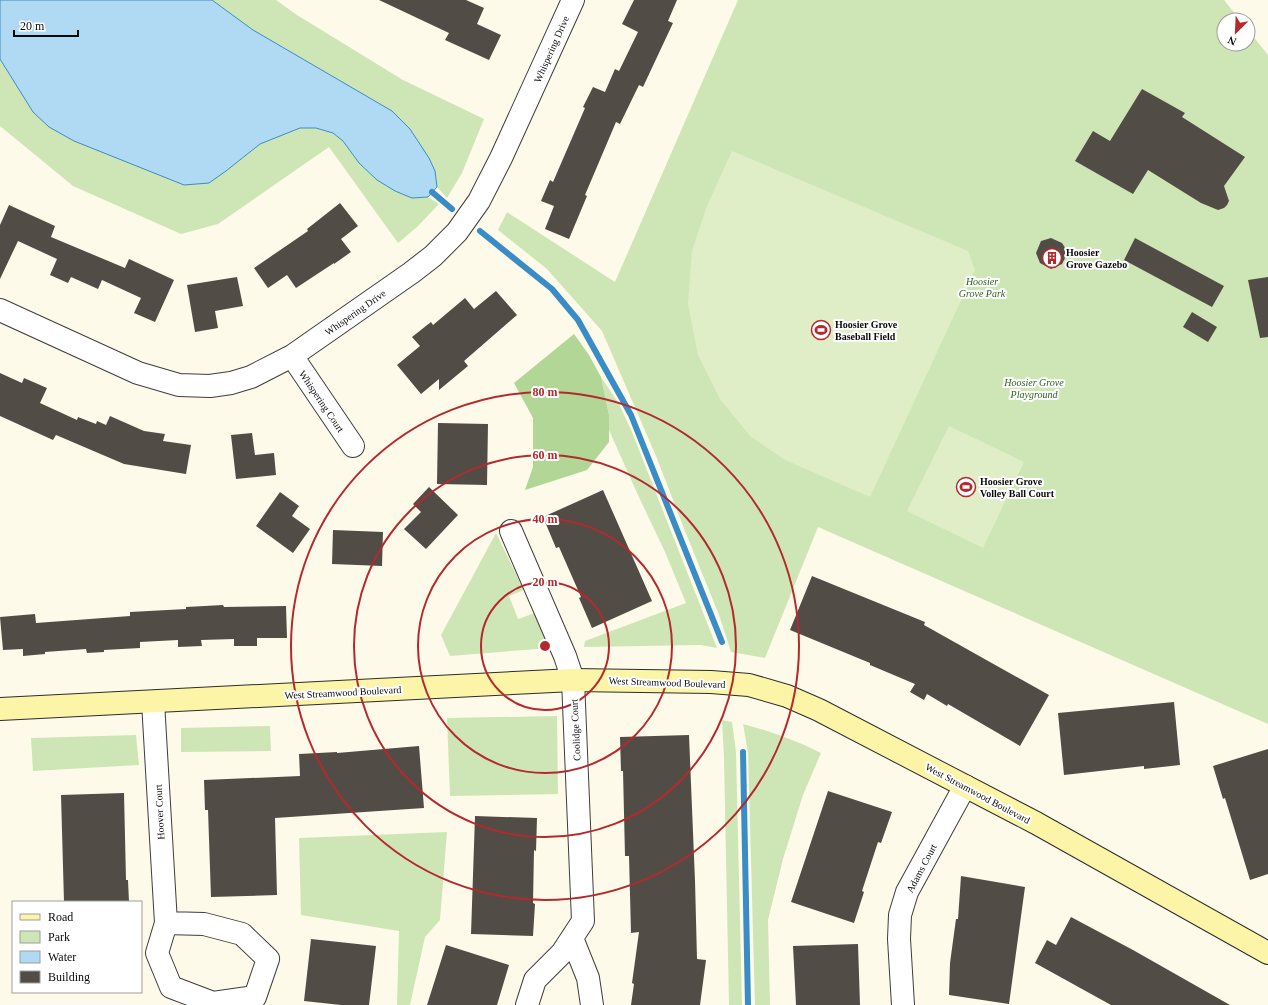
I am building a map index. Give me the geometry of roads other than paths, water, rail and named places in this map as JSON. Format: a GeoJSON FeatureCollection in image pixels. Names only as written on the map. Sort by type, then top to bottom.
{"type":"FeatureCollection","features":[{"type":"Feature","properties":{"kind":"street","name":"Whispering Drive"},"geometry":{"type":"LineString","coordinates":[[0,310],[138,373],[179,385],[210,386],[231,383],[251,377],[292,356],[411,273],[433,256],[457,232],[479,201],[501,158],[573,0]]}},
{"type":"Feature","properties":{"kind":"street","name":"Whispering Court"},"geometry":{"type":"LineString","coordinates":[[292,356],[353,446]]}},
{"type":"Feature","properties":{"kind":"street","name":"Coolidge Court"},"geometry":{"type":"LineString","coordinates":[[512,531],[565,656],[573,680],[583,921],[562,953],[535,980],[527,1005]]}},
{"type":"Feature","properties":{"kind":"street","name":"West Streamwood Boulevard"},"geometry":{"type":"LineString","coordinates":[[0,709],[573,680],[710,682],[749,685],[786,696],[819,710],[1036,823],[1268,953]]}},
{"type":"Feature","properties":{"kind":"street","name":"Hoover Court"},"geometry":{"type":"LineString","coordinates":[[153,702],[166,923],[157,953],[171,987],[213,1004],[255,998],[268,959],[242,934],[204,924],[166,923]]}},
{"type":"Feature","properties":{"kind":"street","name":"Adams Court"},"geometry":{"type":"LineString","coordinates":[[903,1005],[899,939],[900,915],[908,892],[965,786]]}},
{"type":"Feature","properties":{"kind":"street"},"geometry":{"type":"LineString","coordinates":[[572,938],[588,978],[592,1005]]}},
{"type":"Feature","properties":{"kind":"water"},"geometry":{"type":"Polygon","coordinates":[[[0,0],[212,0],[253,30],[392,111],[410,129],[429,158],[435,171],[437,187],[428,197],[412,198],[395,191],[377,180],[359,163],[343,141],[333,133],[316,128],[300,128],[260,144],[209,183],[184,185],[74,141],[49,127],[33,112],[0,59],[0,0]]]}},
{"type":"Feature","properties":{"kind":"waterway"},"geometry":{"type":"LineString","coordinates":[[432,192],[452,209]]}},
{"type":"Feature","properties":{"kind":"waterway"},"geometry":{"type":"LineString","coordinates":[[480,231],[552,289],[578,320],[631,415],[722,642]]}},
{"type":"Feature","properties":{"kind":"waterway"},"geometry":{"type":"LineString","coordinates":[[743,752],[748,1005]]}},
{"type":"Feature","properties":{"kind":"place","name":"Hoosier Grove Gazebo"},"geometry":{"type":"Point","coordinates":[1052,258]}},
{"type":"Feature","properties":{"kind":"place","name":"Hoosier Grove Baseball Field"},"geometry":{"type":"Point","coordinates":[821,330]}},
{"type":"Feature","properties":{"kind":"place","name":"Hoosier Grove Volley Ball Court"},"geometry":{"type":"Point","coordinates":[966,487]}},
{"type":"Feature","properties":{"kind":"park label","name":"Hoosier Grove Park"},"geometry":{"type":"Point","coordinates":[982,286]}},
{"type":"Feature","properties":{"kind":"park label","name":"Hoosier Grove Playground"},"geometry":{"type":"Point","coordinates":[1034,388]}}]}
